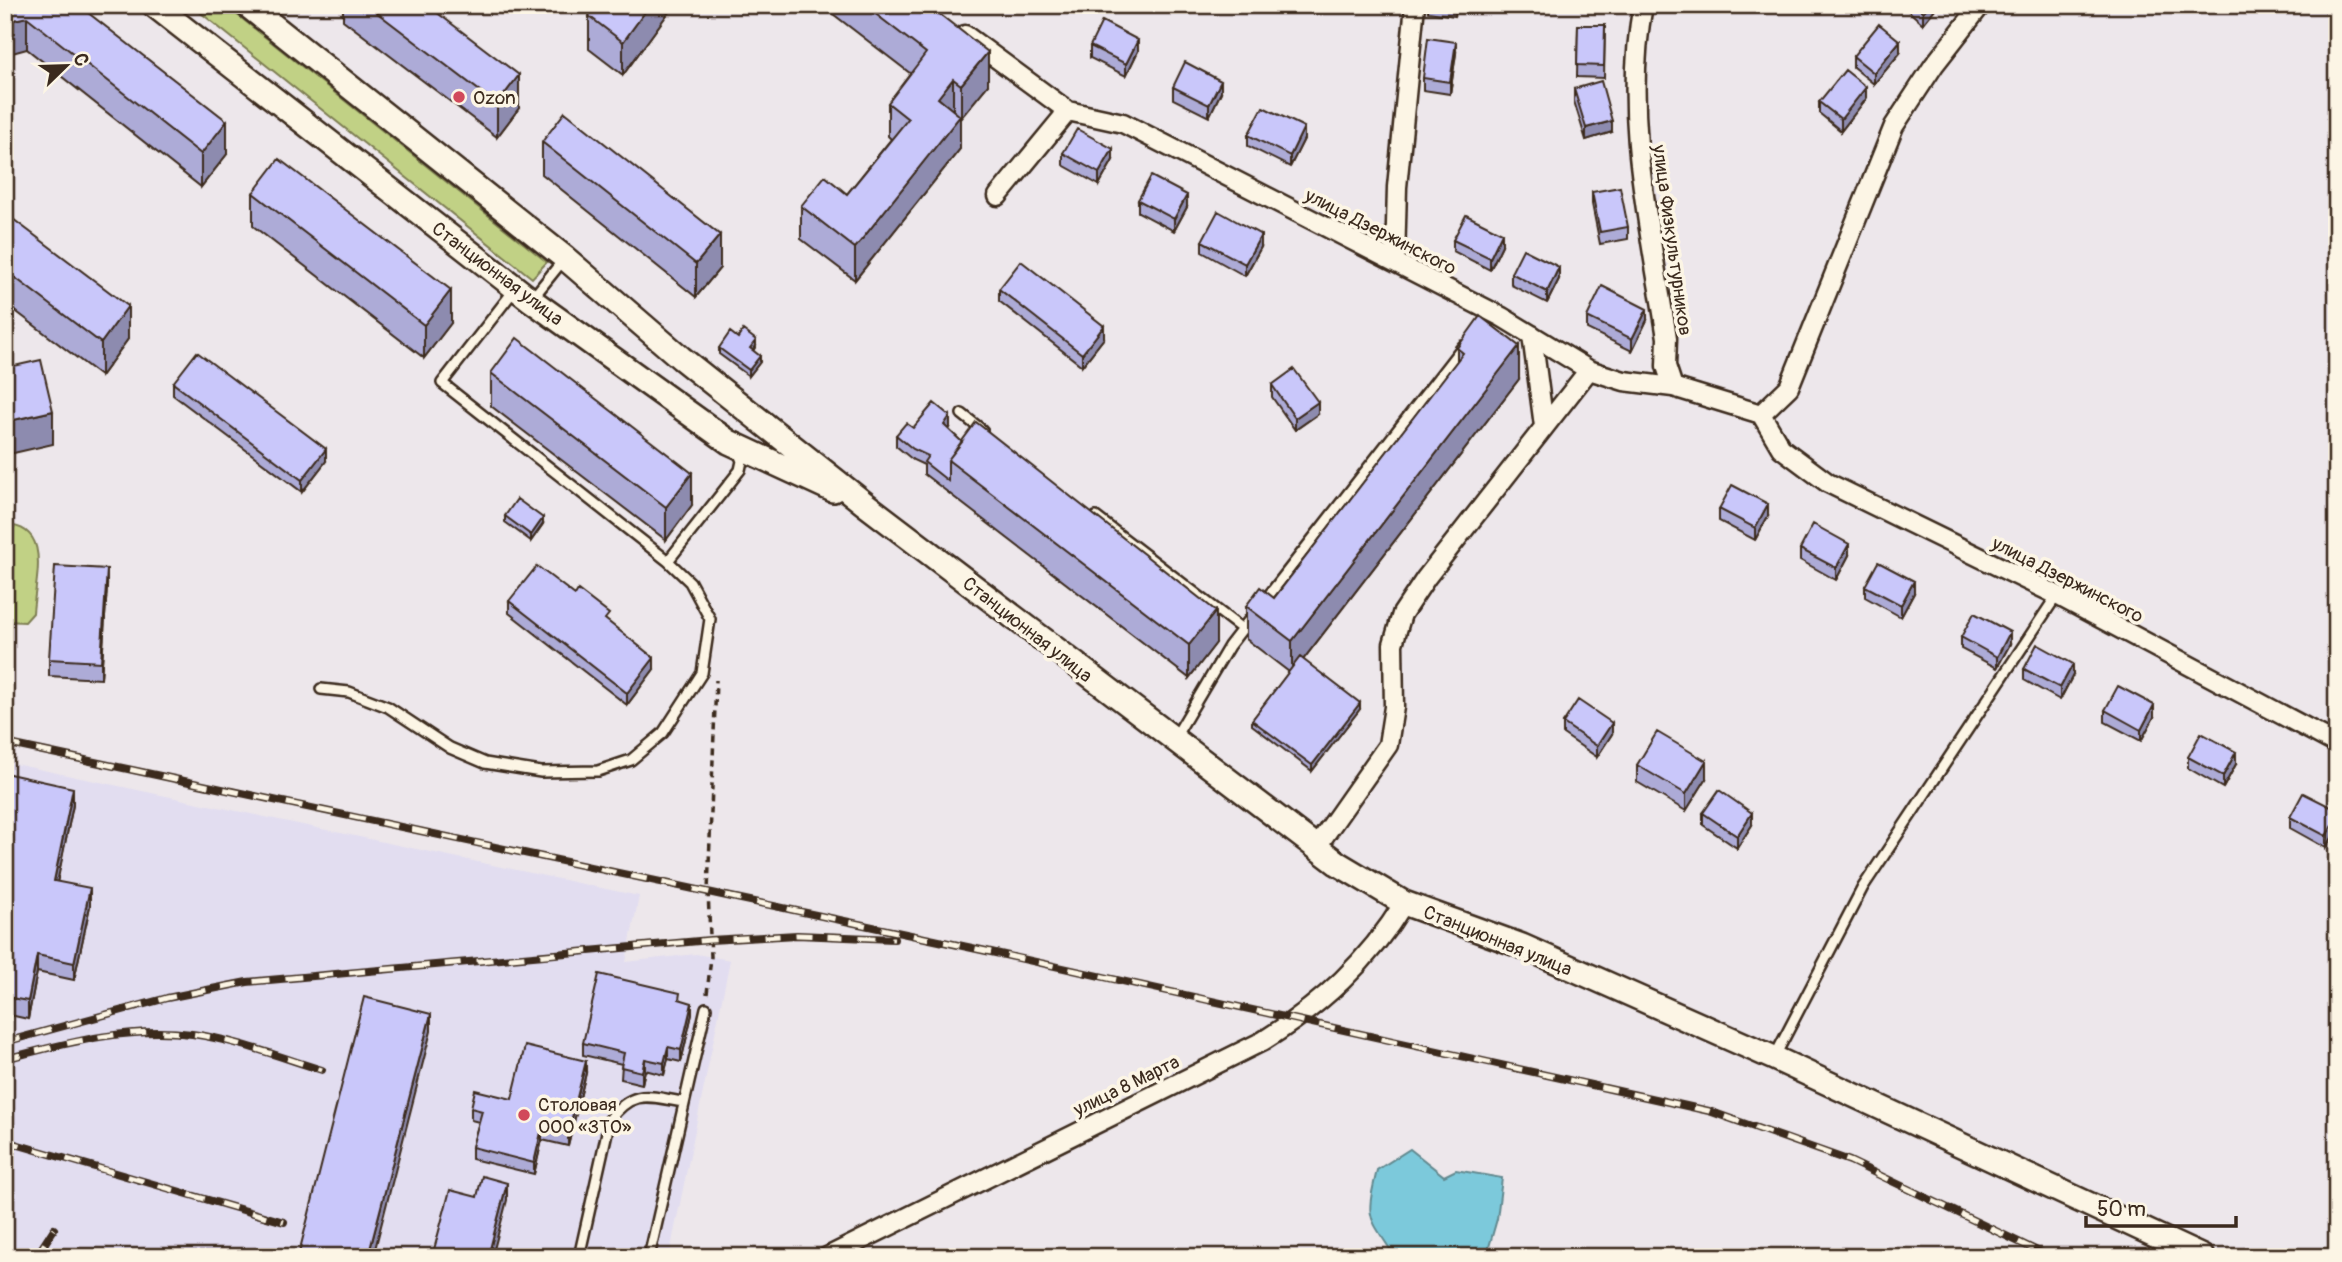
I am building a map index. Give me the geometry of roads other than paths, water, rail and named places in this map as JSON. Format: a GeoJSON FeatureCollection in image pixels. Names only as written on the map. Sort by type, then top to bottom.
{"type":"FeatureCollection","features":[{"type":"Feature","properties":{"kind":"street","name":"Станционная улица"},"geometry":{"type":"LineString","coordinates":[[154,5],[523,294],[729,442],[864,504]]}},
{"type":"Feature","properties":{"kind":"street","name":"Станционная улица"},"geometry":{"type":"LineString","coordinates":[[247,5],[565,258],[681,358],[864,504],[1315,849],[1404,902],[1522,946],[1774,1058],[2202,1257]]}},
{"type":"Feature","properties":{"kind":"street"},"geometry":{"type":"LineString","coordinates":[[1395,261],[1396,187],[1415,5]]}},
{"type":"Feature","properties":{"kind":"street","name":"улица Физкультурников"},"geometry":{"type":"LineString","coordinates":[[1643,5],[1636,41],[1634,88],[1639,151],[1667,338],[1665,366],[1673,387]]}},
{"type":"Feature","properties":{"kind":"street"},"geometry":{"type":"LineString","coordinates":[[1673,387],[1761,414],[1789,387],[1894,126],[1934,65],[1981,5]]}},
{"type":"Feature","properties":{"kind":"street"},"geometry":{"type":"LineString","coordinates":[[947,22],[1068,111],[998,196]]}},
{"type":"Feature","properties":{"kind":"street","name":"улица Дзержинского"},"geometry":{"type":"LineString","coordinates":[[1068,111],[1123,123],[1395,261],[1532,335],[1589,370],[1642,383],[1673,387]]}},
{"type":"Feature","properties":{"kind":"street"},"geometry":{"type":"LineString","coordinates":[[1532,335],[1544,426]]}},
{"type":"Feature","properties":{"kind":"street"},"geometry":{"type":"LineString","coordinates":[[1642,383],[1665,366]]}},
{"type":"Feature","properties":{"kind":"street"},"geometry":{"type":"LineString","coordinates":[[1315,849],[1388,745],[1394,707],[1393,644],[1402,614],[1426,578],[1589,370]]}},
{"type":"Feature","properties":{"kind":"street","name":"улица Дзержинского"},"geometry":{"type":"LineString","coordinates":[[1761,414],[1782,448],[1828,483],[2057,595],[2337,744]]}},
{"type":"Feature","properties":{"kind":"street","name":"улица 8 Марта"},"geometry":{"type":"LineString","coordinates":[[827,1257],[1263,1041],[1299,1018],[1340,984],[1375,948],[1404,902]]}},
{"type":"Feature","properties":{"kind":"lane"},"geometry":{"type":"LineString","coordinates":[[2328,5],[2337,14]]}},
{"type":"Feature","properties":{"kind":"lane"},"geometry":{"type":"LineString","coordinates":[[321,689],[349,692],[388,706],[450,748],[485,763],[541,772],[598,771],[631,760],[663,733],[702,673],[710,619],[690,582],[668,561],[442,383],[523,294],[565,258]]}},
{"type":"Feature","properties":{"kind":"lane"},"geometry":{"type":"LineString","coordinates":[[1173,741],[1242,629],[1463,345]]}},
{"type":"Feature","properties":{"kind":"lane"},"geometry":{"type":"LineString","coordinates":[[962,414],[995,439]]}},
{"type":"Feature","properties":{"kind":"lane"},"geometry":{"type":"LineString","coordinates":[[668,561],[740,470],[740,453],[729,442]]}},
{"type":"Feature","properties":{"kind":"lane"},"geometry":{"type":"LineString","coordinates":[[1091,513],[1242,629]]}},
{"type":"Feature","properties":{"kind":"lane"},"geometry":{"type":"LineString","coordinates":[[1774,1058],[1863,887],[2057,595]]}},
{"type":"Feature","properties":{"kind":"lane"},"geometry":{"type":"LineString","coordinates":[[649,1257],[706,1007]]}},
{"type":"Feature","properties":{"kind":"lane"},"geometry":{"type":"LineString","coordinates":[[579,1257],[610,1119],[626,1101],[636,1096],[684,1102]]}},
{"type":"Feature","properties":{"kind":"water"},"geometry":{"type":"Polygon","coordinates":[[[1410,1149],[1444,1176],[1456,1170],[1502,1178],[1497,1219],[1489,1247],[1493,1257],[1395,1257],[1374,1224],[1370,1209],[1371,1199],[1377,1170],[1410,1149]]]}},
{"type":"Feature","properties":{"kind":"railway"},"geometry":{"type":"LineString","coordinates":[[5,743],[991,952],[1709,1111],[1850,1161],[2050,1257]]}},
{"type":"Feature","properties":{"kind":"railway"},"geometry":{"type":"LineString","coordinates":[[5,1042],[167,998],[247,982],[710,940],[797,935],[894,939]]}},
{"type":"Feature","properties":{"kind":"railway"},"geometry":{"type":"LineString","coordinates":[[5,1059],[121,1034],[168,1032],[225,1040],[322,1070]]}},
{"type":"Feature","properties":{"kind":"railway"},"geometry":{"type":"LineString","coordinates":[[5,1141],[284,1222]]}},
{"type":"Feature","properties":{"kind":"railway"},"geometry":{"type":"LineString","coordinates":[[36,1257],[54,1229]]}},
{"type":"Feature","properties":{"kind":"place","name":"Ozon"},"geometry":{"type":"Point","coordinates":[459,97]}},
{"type":"Feature","properties":{"kind":"place","name":"Столовая ООО «ЗТО»"},"geometry":{"type":"Point","coordinates":[524,1115]}}]}
